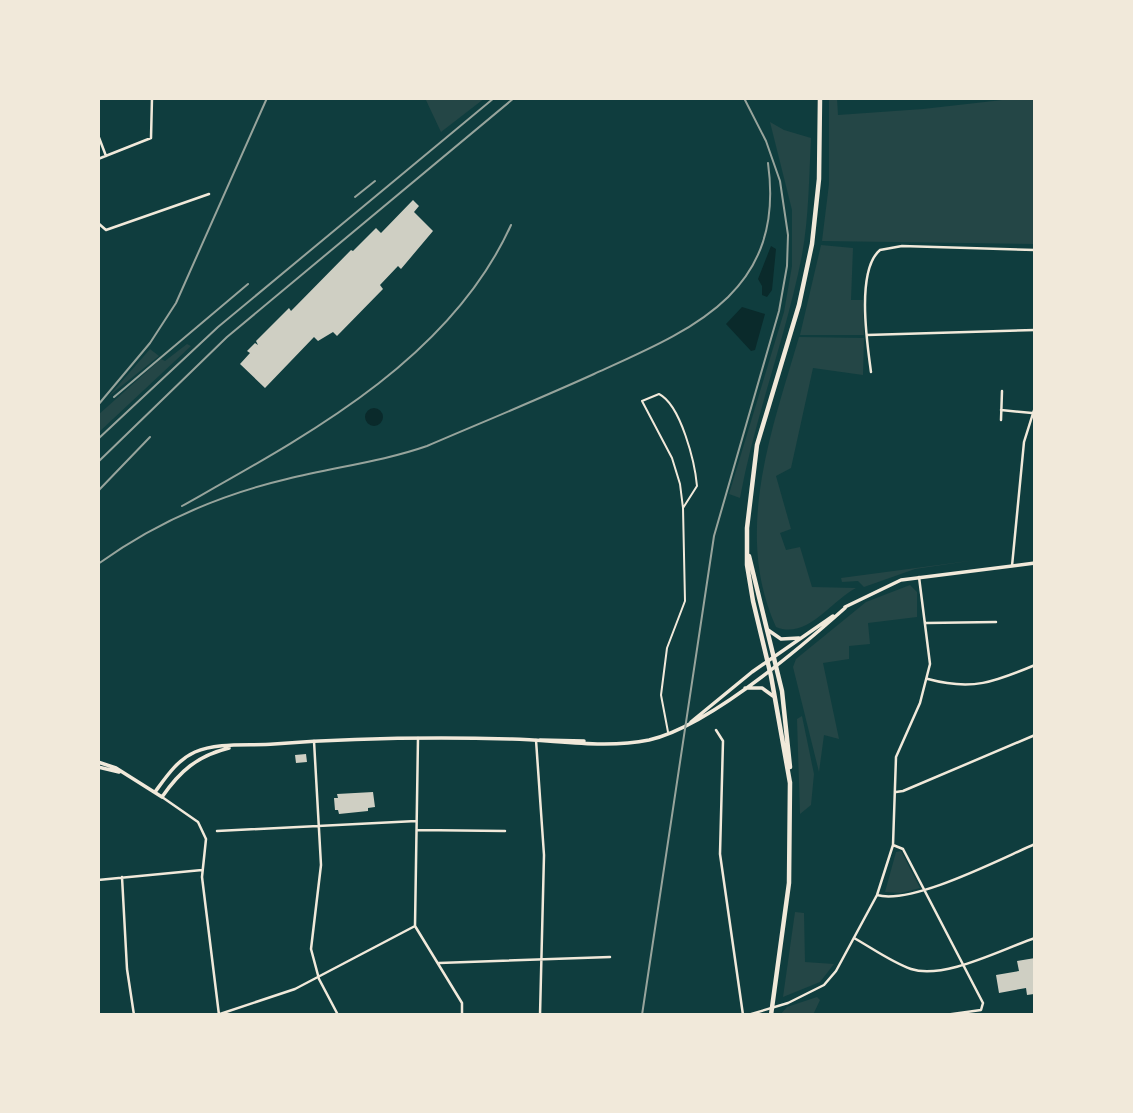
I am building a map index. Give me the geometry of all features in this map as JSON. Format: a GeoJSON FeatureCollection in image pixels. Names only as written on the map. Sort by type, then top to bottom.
{"type":"FeatureCollection","features":[{"type":"Feature","properties":{"kind":"main road"},"geometry":{"type":"LineString","coordinates":[[790,783],[775,698],[753,601],[747,548],[752,472],[757,445],[799,304],[812,244],[819,179],[820,98]]}},
{"type":"Feature","properties":{"kind":"main road"},"geometry":{"type":"LineString","coordinates":[[747,548],[788,723],[789,883],[771,1015]]}},
{"type":"Feature","properties":{"kind":"street"},"geometry":{"type":"LineString","coordinates":[[98,159],[151,138],[152,98]]}},
{"type":"Feature","properties":{"kind":"street"},"geometry":{"type":"LineString","coordinates":[[98,135],[106,156]]}},
{"type":"Feature","properties":{"kind":"street"},"geometry":{"type":"LineString","coordinates":[[98,223],[106,230],[209,194]]}},
{"type":"Feature","properties":{"kind":"street"},"geometry":{"type":"LineString","coordinates":[[871,372],[867,335],[867,269],[880,250],[902,246],[1035,250]]}},
{"type":"Feature","properties":{"kind":"street"},"geometry":{"type":"LineString","coordinates":[[867,335],[1035,330]]}},
{"type":"Feature","properties":{"kind":"street"},"geometry":{"type":"LineString","coordinates":[[1001,420],[1002,391]]}},
{"type":"Feature","properties":{"kind":"street"},"geometry":{"type":"LineString","coordinates":[[1012,566],[1024,442],[1035,407]]}},
{"type":"Feature","properties":{"kind":"street"},"geometry":{"type":"LineString","coordinates":[[1001,410],[1033,413]]}},
{"type":"Feature","properties":{"kind":"street"},"geometry":{"type":"LineString","coordinates":[[689,724],[774,656],[845,608],[881,588],[919,577],[1035,563]]}},
{"type":"Feature","properties":{"kind":"street"},"geometry":{"type":"LineString","coordinates":[[716,730],[723,741],[720,854],[745,1015],[811,994],[830,979],[877,895],[893,845],[896,757],[928,679],[929,651],[919,577]]}},
{"type":"Feature","properties":{"kind":"street"},"geometry":{"type":"LineString","coordinates":[[155,793],[176,766],[189,755],[205,749],[418,737],[642,741],[689,724],[776,665],[845,608]]}},
{"type":"Feature","properties":{"kind":"street"},"geometry":{"type":"LineString","coordinates":[[926,623],[996,622]]}},
{"type":"Feature","properties":{"kind":"street"},"geometry":{"type":"LineString","coordinates":[[768,630],[781,639],[801,638]]}},
{"type":"Feature","properties":{"kind":"street"},"geometry":{"type":"LineString","coordinates":[[928,679],[944,684],[989,684],[1035,665]]}},
{"type":"Feature","properties":{"kind":"street"},"geometry":{"type":"LineString","coordinates":[[737,692],[746,687],[757,687],[775,698]]}},
{"type":"Feature","properties":{"kind":"street"},"geometry":{"type":"LineString","coordinates":[[895,792],[903,792],[1035,735]]}},
{"type":"Feature","properties":{"kind":"street"},"geometry":{"type":"LineString","coordinates":[[418,737],[415,926],[462,1003],[462,1015]]}},
{"type":"Feature","properties":{"kind":"street"},"geometry":{"type":"LineString","coordinates":[[538,740],[544,855],[540,1015]]}},
{"type":"Feature","properties":{"kind":"street"},"geometry":{"type":"LineString","coordinates":[[314,741],[321,865],[311,942],[319,979],[338,1015]]}},
{"type":"Feature","properties":{"kind":"street"},"geometry":{"type":"LineString","coordinates":[[162,797],[193,762],[234,747]]}},
{"type":"Feature","properties":{"kind":"street"},"geometry":{"type":"LineString","coordinates":[[98,762],[116,768],[119,772]]}},
{"type":"Feature","properties":{"kind":"street"},"geometry":{"type":"LineString","coordinates":[[98,767],[119,772],[162,797],[189,815],[203,831],[207,841],[202,870],[219,1015],[270,1000],[319,979],[415,926]]}},
{"type":"Feature","properties":{"kind":"street"},"geometry":{"type":"LineString","coordinates":[[217,831],[416,821]]}},
{"type":"Feature","properties":{"kind":"street"},"geometry":{"type":"LineString","coordinates":[[416,830],[505,831]]}},
{"type":"Feature","properties":{"kind":"street"},"geometry":{"type":"LineString","coordinates":[[877,895],[901,895],[925,890],[1035,844]]}},
{"type":"Feature","properties":{"kind":"street"},"geometry":{"type":"LineString","coordinates":[[893,845],[904,849],[984,1008],[945,1015]]}},
{"type":"Feature","properties":{"kind":"street"},"geometry":{"type":"LineString","coordinates":[[98,880],[202,870]]}},
{"type":"Feature","properties":{"kind":"street"},"geometry":{"type":"LineString","coordinates":[[122,877],[125,955],[134,1015]]}},
{"type":"Feature","properties":{"kind":"street"},"geometry":{"type":"LineString","coordinates":[[854,938],[918,971],[940,972],[1035,938]]}},
{"type":"Feature","properties":{"kind":"street"},"geometry":{"type":"LineString","coordinates":[[439,963],[610,957]]}},
{"type":"Feature","properties":{"kind":"lane"},"geometry":{"type":"LineString","coordinates":[[669,733],[661,695],[667,649],[685,601],[683,508],[680,484],[672,458],[642,401],[654,395],[659,394],[668,401],[690,446],[697,486],[683,508]]}},
{"type":"Feature","properties":{"kind":"shaded area"},"geometry":{"type":"Polygon","coordinates":[[[425,98],[485,98],[441,132],[425,98]]]}},
{"type":"Feature","properties":{"kind":"shaded area"},"geometry":{"type":"Polygon","coordinates":[[[829,98],[837,98],[838,115],[1011,99],[1035,100],[1035,244],[822,241],[829,184],[829,98]]]}},
{"type":"Feature","properties":{"kind":"shaded area"},"geometry":{"type":"Polygon","coordinates":[[[770,122],[784,130],[811,138],[807,211],[802,255],[788,316],[746,467],[740,498],[729,494],[784,312],[792,266],[792,210],[770,122]]]}},
{"type":"Feature","properties":{"kind":"shaded area"},"geometry":{"type":"Polygon","coordinates":[[[821,245],[853,248],[851,300],[863,300],[864,335],[800,335],[821,245]]]}},
{"type":"Feature","properties":{"kind":"shaded area"},"geometry":{"type":"Polygon","coordinates":[[[771,246],[776,249],[772,290],[767,297],[762,295],[762,286],[758,279],[771,246]]]}},
{"type":"Feature","properties":{"kind":"shaded area"},"geometry":{"type":"Polygon","coordinates":[[[742,307],[765,314],[755,350],[751,351],[726,324],[742,307]]]}},
{"type":"Feature","properties":{"kind":"shaded area"},"geometry":{"type":"Polygon","coordinates":[[[799,337],[864,338],[863,375],[813,368],[791,468],[776,476],[791,529],[780,533],[786,550],[800,547],[812,587],[856,588],[808,624],[787,630],[776,627],[764,591],[758,555],[757,518],[769,445],[799,337]]]}},
{"type":"Feature","properties":{"kind":"shaded area"},"geometry":{"type":"Polygon","coordinates":[[[187,344],[191,346],[98,433],[98,415],[161,359],[165,361],[187,344]]]}},
{"type":"Feature","properties":{"kind":"shaded area"},"geometry":{"type":"Polygon","coordinates":[[[150,349],[159,356],[109,396],[150,349]]]}},
{"type":"Feature","properties":{"kind":"shaded area"},"geometry":{"type":"Polygon","coordinates":[[[374,408],[380,411],[383,417],[380,423],[374,426],[368,423],[365,417],[368,411],[374,408]]]}},
{"type":"Feature","properties":{"kind":"shaded area"},"geometry":{"type":"Polygon","coordinates":[[[976,560],[915,569],[864,587],[858,581],[842,582],[841,578],[976,560]]]}},
{"type":"Feature","properties":{"kind":"shaded area"},"geometry":{"type":"Polygon","coordinates":[[[910,585],[917,592],[917,617],[868,623],[870,644],[849,646],[849,659],[823,663],[839,739],[824,735],[819,772],[793,667],[796,659],[866,602],[910,585]]]}},
{"type":"Feature","properties":{"kind":"shaded area"},"geometry":{"type":"Polygon","coordinates":[[[802,716],[814,774],[811,805],[800,814],[797,719],[802,716]]]}},
{"type":"Feature","properties":{"kind":"shaded area"},"geometry":{"type":"Polygon","coordinates":[[[901,851],[920,888],[901,893],[885,892],[896,852],[901,851]]]}},
{"type":"Feature","properties":{"kind":"shaded area"},"geometry":{"type":"Polygon","coordinates":[[[795,912],[804,913],[805,962],[834,964],[820,982],[783,997],[795,912]]]}},
{"type":"Feature","properties":{"kind":"shaded area"},"geometry":{"type":"Polygon","coordinates":[[[817,997],[820,1000],[813,1015],[780,1015],[787,1007],[817,997]]]}},
{"type":"Feature","properties":{"kind":"building"},"geometry":{"type":"Polygon","coordinates":[[[413,200],[419,206],[414,212],[433,231],[401,269],[398,266],[380,285],[383,289],[337,336],[333,332],[318,341],[314,337],[265,388],[240,364],[250,353],[247,351],[255,343],[258,345],[256,341],[289,308],[291,311],[351,250],[376,228],[381,233],[413,200]]]}},
{"type":"Feature","properties":{"kind":"building"},"geometry":{"type":"Polygon","coordinates":[[[306,754],[307,762],[296,763],[295,755],[306,754]]]}},
{"type":"Feature","properties":{"kind":"building"},"geometry":{"type":"Polygon","coordinates":[[[373,792],[375,807],[368,808],[368,811],[339,814],[338,810],[335,810],[334,798],[338,798],[337,794],[373,792]]]}},
{"type":"Feature","properties":{"kind":"building"},"geometry":{"type":"Polygon","coordinates":[[[1035,958],[1034,994],[1027,995],[1026,988],[999,993],[996,975],[1019,971],[1017,961],[1035,958]]]}},
{"type":"Feature","properties":{"kind":"railway"},"geometry":{"type":"LineString","coordinates":[[98,405],[150,343],[176,303],[267,98]]}},
{"type":"Feature","properties":{"kind":"railway"},"geometry":{"type":"LineString","coordinates":[[98,439],[218,327],[494,98]]}},
{"type":"Feature","properties":{"kind":"railway"},"geometry":{"type":"LineString","coordinates":[[98,462],[227,337],[514,98]]}},
{"type":"Feature","properties":{"kind":"railway"},"geometry":{"type":"LineString","coordinates":[[642,1015],[714,536],[779,311],[787,266],[788,235],[780,181],[766,141],[744,98]]}},
{"type":"Feature","properties":{"kind":"railway"},"geometry":{"type":"LineString","coordinates":[[98,564],[165,523],[212,502],[262,486],[427,446],[665,341],[724,301],[746,275],[762,245],[770,208],[768,163]]}},
{"type":"Feature","properties":{"kind":"railway"},"geometry":{"type":"LineString","coordinates":[[355,197],[375,181]]}},
{"type":"Feature","properties":{"kind":"railway"},"geometry":{"type":"LineString","coordinates":[[182,506],[325,422],[413,355],[451,316],[484,273],[511,225]]}},
{"type":"Feature","properties":{"kind":"railway"},"geometry":{"type":"LineString","coordinates":[[114,397],[248,284]]}},
{"type":"Feature","properties":{"kind":"railway"},"geometry":{"type":"LineString","coordinates":[[98,491],[150,437]]}}]}
